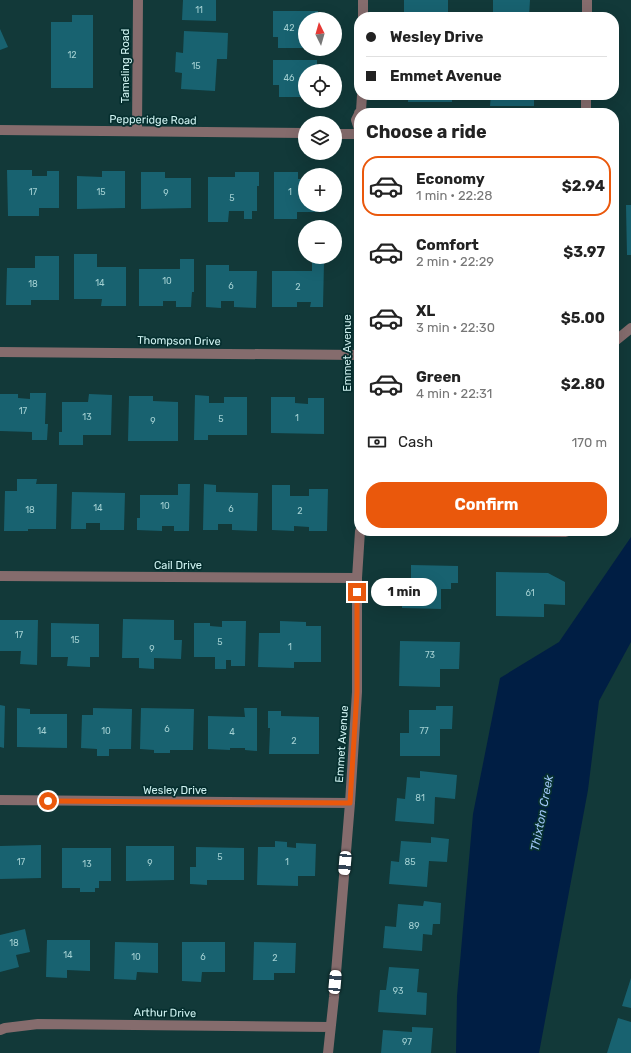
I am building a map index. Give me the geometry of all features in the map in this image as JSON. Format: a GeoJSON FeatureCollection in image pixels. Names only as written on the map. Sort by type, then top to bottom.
{"type":"FeatureCollection","features":[{"type":"Feature","properties":{"kind":"street","name":"Tameling Road"},"geometry":{"type":"LineString","coordinates":[[137,131],[138,0]]}},
{"type":"Feature","properties":{"kind":"street"},"geometry":{"type":"LineString","coordinates":[[363,0],[363,12]]}},
{"type":"Feature","properties":{"kind":"street"},"geometry":{"type":"LineString","coordinates":[[587,0],[587,12]]}},
{"type":"Feature","properties":{"kind":"street","name":"Pepperidge Road"},"geometry":{"type":"LineString","coordinates":[[0,130],[298,134]]}},
{"type":"Feature","properties":{"kind":"street"},"geometry":{"type":"LineString","coordinates":[[342,134],[354,134]]}},
{"type":"Feature","properties":{"kind":"street"},"geometry":{"type":"LineString","coordinates":[[619,338],[631,328]]}},
{"type":"Feature","properties":{"kind":"street","name":"Thompson Drive"},"geometry":{"type":"LineString","coordinates":[[0,352],[354,355]]}},
{"type":"Feature","properties":{"kind":"street","name":"Emmet Avenue"},"geometry":{"type":"LineString","coordinates":[[328,1053],[335,989],[350,803],[357,692],[357,578],[360,536]]}},
{"type":"Feature","properties":{"kind":"street","name":"Cail Drive"},"geometry":{"type":"LineString","coordinates":[[0,576],[357,578]]}},
{"type":"Feature","properties":{"kind":"street","name":"Wesley Drive"},"geometry":{"type":"LineString","coordinates":[[0,800],[350,803]]}},
{"type":"Feature","properties":{"kind":"street","name":"Arthur Drive"},"geometry":{"type":"LineString","coordinates":[[0,1030],[38,1024],[330,1027]]}},
{"type":"Feature","properties":{"kind":"water","name":"Thixton Creek"},"geometry":{"type":"Polygon","coordinates":[[[631,537],[631,642],[599,701],[588,790],[539,1053],[456,1053],[457,996],[473,814],[500,678],[559,642],[631,537]]]}},
{"type":"Feature","properties":{"kind":"building"},"geometry":{"type":"Polygon","coordinates":[[[183,0],[216,0],[216,21],[182,20],[183,0]]]}},
{"type":"Feature","properties":{"kind":"building"},"geometry":{"type":"Polygon","coordinates":[[[404,0],[448,0],[448,12],[404,12],[404,0]]]}},
{"type":"Feature","properties":{"kind":"building"},"geometry":{"type":"Polygon","coordinates":[[[493,0],[530,0],[529,12],[493,12],[493,0]]]}},
{"type":"Feature","properties":{"kind":"building"},"geometry":{"type":"Polygon","coordinates":[[[273,11],[318,11],[298,12],[298,48],[278,48],[278,37],[273,37],[273,11]]]}},
{"type":"Feature","properties":{"kind":"building"},"geometry":{"type":"Polygon","coordinates":[[[72,15],[93,15],[93,88],[51,88],[51,22],[72,22],[72,15]]]}},
{"type":"Feature","properties":{"kind":"building"},"geometry":{"type":"Polygon","coordinates":[[[0,29],[8,47],[0,50],[0,29]]]}},
{"type":"Feature","properties":{"kind":"building"},"geometry":{"type":"Polygon","coordinates":[[[184,31],[228,33],[227,59],[217,59],[215,91],[181,89],[182,73],[175,72],[176,52],[183,53],[184,31]]]}},
{"type":"Feature","properties":{"kind":"building"},"geometry":{"type":"Polygon","coordinates":[[[273,60],[317,60],[317,64],[298,64],[298,97],[279,97],[279,85],[273,85],[273,60]]]}},
{"type":"Feature","properties":{"kind":"building"},"geometry":{"type":"Polygon","coordinates":[[[408,100],[452,100],[452,102],[408,102],[408,100]]]}},
{"type":"Feature","properties":{"kind":"building"},"geometry":{"type":"Polygon","coordinates":[[[491,100],[534,100],[534,106],[490,106],[491,100]]]}},
{"type":"Feature","properties":{"kind":"building"},"geometry":{"type":"Polygon","coordinates":[[[7,170],[32,170],[32,176],[47,176],[47,171],[59,171],[59,208],[39,208],[39,216],[8,216],[7,170]]]}},
{"type":"Feature","properties":{"kind":"building"},"geometry":{"type":"Polygon","coordinates":[[[102,171],[125,171],[125,208],[77,209],[77,176],[102,177],[102,171]]]}},
{"type":"Feature","properties":{"kind":"building"},"geometry":{"type":"Polygon","coordinates":[[[141,172],[165,172],[165,178],[191,178],[191,208],[141,209],[141,172]]]}},
{"type":"Feature","properties":{"kind":"building"},"geometry":{"type":"Polygon","coordinates":[[[235,172],[259,172],[259,186],[257,186],[257,211],[252,211],[252,219],[244,219],[244,211],[229,211],[228,222],[208,222],[208,177],[235,177],[235,172]]]}},
{"type":"Feature","properties":{"kind":"building"},"geometry":{"type":"Polygon","coordinates":[[[274,172],[298,172],[297,219],[274,219],[274,172]]]}},
{"type":"Feature","properties":{"kind":"building"},"geometry":{"type":"Polygon","coordinates":[[[626,205],[631,205],[631,255],[627,255],[626,205]]]}},
{"type":"Feature","properties":{"kind":"building"},"geometry":{"type":"Polygon","coordinates":[[[74,254],[97,254],[97,267],[126,267],[126,306],[101,306],[102,299],[74,299],[74,254]]]}},
{"type":"Feature","properties":{"kind":"building"},"geometry":{"type":"Polygon","coordinates":[[[35,256],[59,256],[59,300],[31,300],[31,305],[6,305],[7,268],[35,268],[35,256]]]}},
{"type":"Feature","properties":{"kind":"building"},"geometry":{"type":"Polygon","coordinates":[[[180,259],[194,259],[194,292],[192,292],[191,307],[176,307],[176,301],[163,301],[163,306],[139,306],[139,269],[180,269],[180,259]]]}},
{"type":"Feature","properties":{"kind":"building"},"geometry":{"type":"Polygon","coordinates":[[[312,264],[324,264],[323,307],[310,307],[311,302],[297,302],[297,307],[272,307],[272,271],[312,271],[312,264]]]}},
{"type":"Feature","properties":{"kind":"building"},"geometry":{"type":"Polygon","coordinates":[[[206,265],[229,265],[229,271],[257,271],[256,308],[234,307],[234,301],[221,301],[221,308],[206,307],[206,265]]]}},
{"type":"Feature","properties":{"kind":"building"},"geometry":{"type":"Polygon","coordinates":[[[30,393],[46,393],[45,424],[48,424],[47,440],[32,440],[32,432],[0,431],[0,394],[18,394],[18,398],[30,399],[30,393]]]}},
{"type":"Feature","properties":{"kind":"building"},"geometry":{"type":"Polygon","coordinates":[[[89,394],[112,395],[111,435],[83,435],[83,445],[59,445],[59,432],[62,432],[62,402],[88,402],[89,394]]]}},
{"type":"Feature","properties":{"kind":"building"},"geometry":{"type":"Polygon","coordinates":[[[195,395],[209,396],[209,403],[224,403],[224,397],[247,397],[247,435],[208,435],[208,440],[194,440],[195,395]]]}},
{"type":"Feature","properties":{"kind":"building"},"geometry":{"type":"Polygon","coordinates":[[[129,396],[153,396],[153,401],[178,402],[178,441],[128,441],[129,396]]]}},
{"type":"Feature","properties":{"kind":"building"},"geometry":{"type":"Polygon","coordinates":[[[271,397],[295,397],[295,403],[308,404],[308,398],[324,398],[324,434],[271,433],[271,397]]]}},
{"type":"Feature","properties":{"kind":"building"},"geometry":{"type":"Polygon","coordinates":[[[17,479],[37,479],[36,484],[57,484],[56,529],[4,531],[5,491],[17,491],[17,479]]]}},
{"type":"Feature","properties":{"kind":"building"},"geometry":{"type":"Polygon","coordinates":[[[178,484],[190,484],[189,531],[174,531],[174,526],[162,526],[162,531],[137,530],[137,518],[140,518],[140,495],[178,495],[178,484]]]}},
{"type":"Feature","properties":{"kind":"building"},"geometry":{"type":"Polygon","coordinates":[[[204,484],[216,485],[216,492],[258,493],[257,531],[232,530],[232,524],[218,524],[218,530],[203,530],[204,484]]]}},
{"type":"Feature","properties":{"kind":"building"},"geometry":{"type":"Polygon","coordinates":[[[272,485],[290,485],[290,496],[309,496],[309,489],[328,489],[327,531],[309,531],[309,527],[294,526],[294,531],[272,530],[272,485]]]}},
{"type":"Feature","properties":{"kind":"building"},"geometry":{"type":"Polygon","coordinates":[[[72,492],[125,493],[124,530],[100,530],[100,523],[86,523],[86,529],[71,529],[72,492]]]}},
{"type":"Feature","properties":{"kind":"building"},"geometry":{"type":"Polygon","coordinates":[[[411,565],[458,566],[458,583],[451,583],[451,589],[441,589],[441,609],[402,608],[402,588],[411,589],[411,565]]]}},
{"type":"Feature","properties":{"kind":"building"},"geometry":{"type":"Polygon","coordinates":[[[496,572],[548,573],[565,582],[565,605],[544,604],[544,617],[496,616],[496,572]]]}},
{"type":"Feature","properties":{"kind":"building"},"geometry":{"type":"Polygon","coordinates":[[[123,619],[174,620],[174,640],[182,640],[181,659],[154,658],[154,669],[139,668],[139,658],[122,658],[123,619]]]}},
{"type":"Feature","properties":{"kind":"building"},"geometry":{"type":"Polygon","coordinates":[[[0,620],[38,620],[37,665],[20,664],[21,651],[0,651],[0,620]]]}},
{"type":"Feature","properties":{"kind":"building"},"geometry":{"type":"Polygon","coordinates":[[[222,621],[246,621],[245,666],[231,666],[231,660],[226,660],[226,669],[215,669],[215,657],[194,657],[194,623],[210,623],[210,626],[222,627],[222,621]]]}},
{"type":"Feature","properties":{"kind":"building"},"geometry":{"type":"Polygon","coordinates":[[[280,621],[306,622],[306,626],[321,626],[321,662],[294,662],[294,668],[258,667],[259,633],[280,633],[280,621]]]}},
{"type":"Feature","properties":{"kind":"building"},"geometry":{"type":"Polygon","coordinates":[[[51,623],[99,624],[99,657],[90,657],[90,667],[67,666],[68,657],[51,657],[51,623]]]}},
{"type":"Feature","properties":{"kind":"building"},"geometry":{"type":"Polygon","coordinates":[[[400,641],[460,642],[459,669],[440,669],[440,687],[399,686],[400,641]]]}},
{"type":"Feature","properties":{"kind":"building"},"geometry":{"type":"Polygon","coordinates":[[[0,705],[5,706],[4,748],[0,747],[0,705]]]}},
{"type":"Feature","properties":{"kind":"building"},"geometry":{"type":"Polygon","coordinates":[[[436,706],[453,706],[452,729],[440,729],[440,756],[400,756],[400,733],[409,733],[409,710],[436,710],[436,706]]]}},
{"type":"Feature","properties":{"kind":"building"},"geometry":{"type":"Polygon","coordinates":[[[17,708],[30,709],[30,714],[67,714],[67,748],[17,747],[17,708]]]}},
{"type":"Feature","properties":{"kind":"building"},"geometry":{"type":"Polygon","coordinates":[[[93,708],[132,709],[131,749],[109,749],[109,756],[97,756],[97,749],[81,748],[82,715],[93,715],[93,708]]]}},
{"type":"Feature","properties":{"kind":"building"},"geometry":{"type":"Polygon","coordinates":[[[141,708],[194,709],[193,750],[170,750],[170,753],[154,753],[154,750],[140,749],[141,708]]]}},
{"type":"Feature","properties":{"kind":"building"},"geometry":{"type":"Polygon","coordinates":[[[244,708],[257,708],[257,751],[245,750],[245,748],[230,748],[230,750],[208,749],[208,716],[245,717],[244,708]]]}},
{"type":"Feature","properties":{"kind":"building"},"geometry":{"type":"Polygon","coordinates":[[[268,711],[281,711],[281,716],[319,717],[319,754],[269,754],[270,728],[268,728],[268,711]]]}},
{"type":"Feature","properties":{"kind":"building"},"geometry":{"type":"Polygon","coordinates":[[[420,771],[457,775],[455,799],[435,797],[434,824],[395,821],[397,798],[405,799],[407,777],[420,778],[420,771]]]}},
{"type":"Feature","properties":{"kind":"building"},"geometry":{"type":"Polygon","coordinates":[[[431,837],[449,839],[447,862],[429,861],[427,887],[389,884],[391,861],[399,862],[401,841],[431,843],[431,837]]]}},
{"type":"Feature","properties":{"kind":"building"},"geometry":{"type":"Polygon","coordinates":[[[275,841],[287,842],[287,847],[296,848],[296,843],[316,844],[315,876],[298,876],[298,886],[257,885],[258,847],[275,847],[275,841]]]}},
{"type":"Feature","properties":{"kind":"building"},"geometry":{"type":"Polygon","coordinates":[[[41,845],[41,878],[0,879],[0,846],[41,845]]]}},
{"type":"Feature","properties":{"kind":"building"},"geometry":{"type":"Polygon","coordinates":[[[126,846],[174,846],[174,880],[126,881],[126,846]]]}},
{"type":"Feature","properties":{"kind":"building"},"geometry":{"type":"Polygon","coordinates":[[[196,847],[244,848],[244,880],[207,880],[207,885],[190,884],[190,867],[196,867],[196,847]]]}},
{"type":"Feature","properties":{"kind":"building"},"geometry":{"type":"Polygon","coordinates":[[[62,848],[111,848],[111,881],[99,881],[99,888],[95,888],[95,892],[80,892],[80,888],[62,888],[62,848]]]}},
{"type":"Feature","properties":{"kind":"building"},"geometry":{"type":"Polygon","coordinates":[[[424,901],[441,903],[440,924],[433,924],[432,935],[423,934],[422,951],[383,948],[385,926],[396,927],[398,904],[423,906],[424,901]]]}},
{"type":"Feature","properties":{"kind":"building"},"geometry":{"type":"Polygon","coordinates":[[[25,929],[30,952],[16,955],[19,967],[0,972],[0,935],[25,929]]]}},
{"type":"Feature","properties":{"kind":"building"},"geometry":{"type":"Polygon","coordinates":[[[47,940],[90,940],[90,971],[67,970],[67,978],[46,977],[47,940]]]}},
{"type":"Feature","properties":{"kind":"building"},"geometry":{"type":"Polygon","coordinates":[[[115,942],[158,943],[158,973],[137,972],[136,980],[114,979],[115,942]]]}},
{"type":"Feature","properties":{"kind":"building"},"geometry":{"type":"Polygon","coordinates":[[[182,942],[225,942],[225,972],[202,972],[201,982],[182,981],[182,942]]]}},
{"type":"Feature","properties":{"kind":"building"},"geometry":{"type":"Polygon","coordinates":[[[254,942],[296,943],[295,973],[274,973],[274,980],[253,980],[254,942]]]}},
{"type":"Feature","properties":{"kind":"building"},"geometry":{"type":"Polygon","coordinates":[[[389,967],[419,969],[417,992],[427,993],[426,1015],[378,1012],[380,990],[386,990],[389,967]]]}},
{"type":"Feature","properties":{"kind":"building"},"geometry":{"type":"Polygon","coordinates":[[[631,978],[631,1008],[622,1006],[631,978]]]}},
{"type":"Feature","properties":{"kind":"building"},"geometry":{"type":"Polygon","coordinates":[[[618,1018],[631,1022],[631,1053],[607,1053],[618,1018]]]}},
{"type":"Feature","properties":{"kind":"building"},"geometry":{"type":"Polygon","coordinates":[[[412,1027],[433,1028],[431,1053],[381,1053],[383,1030],[412,1032],[412,1027]]]}},
{"type":"Feature","properties":{"kind":"route"},"geometry":{"type":"LineString","coordinates":[[48,801],[350,803],[357,692],[357,592]]}}]}
